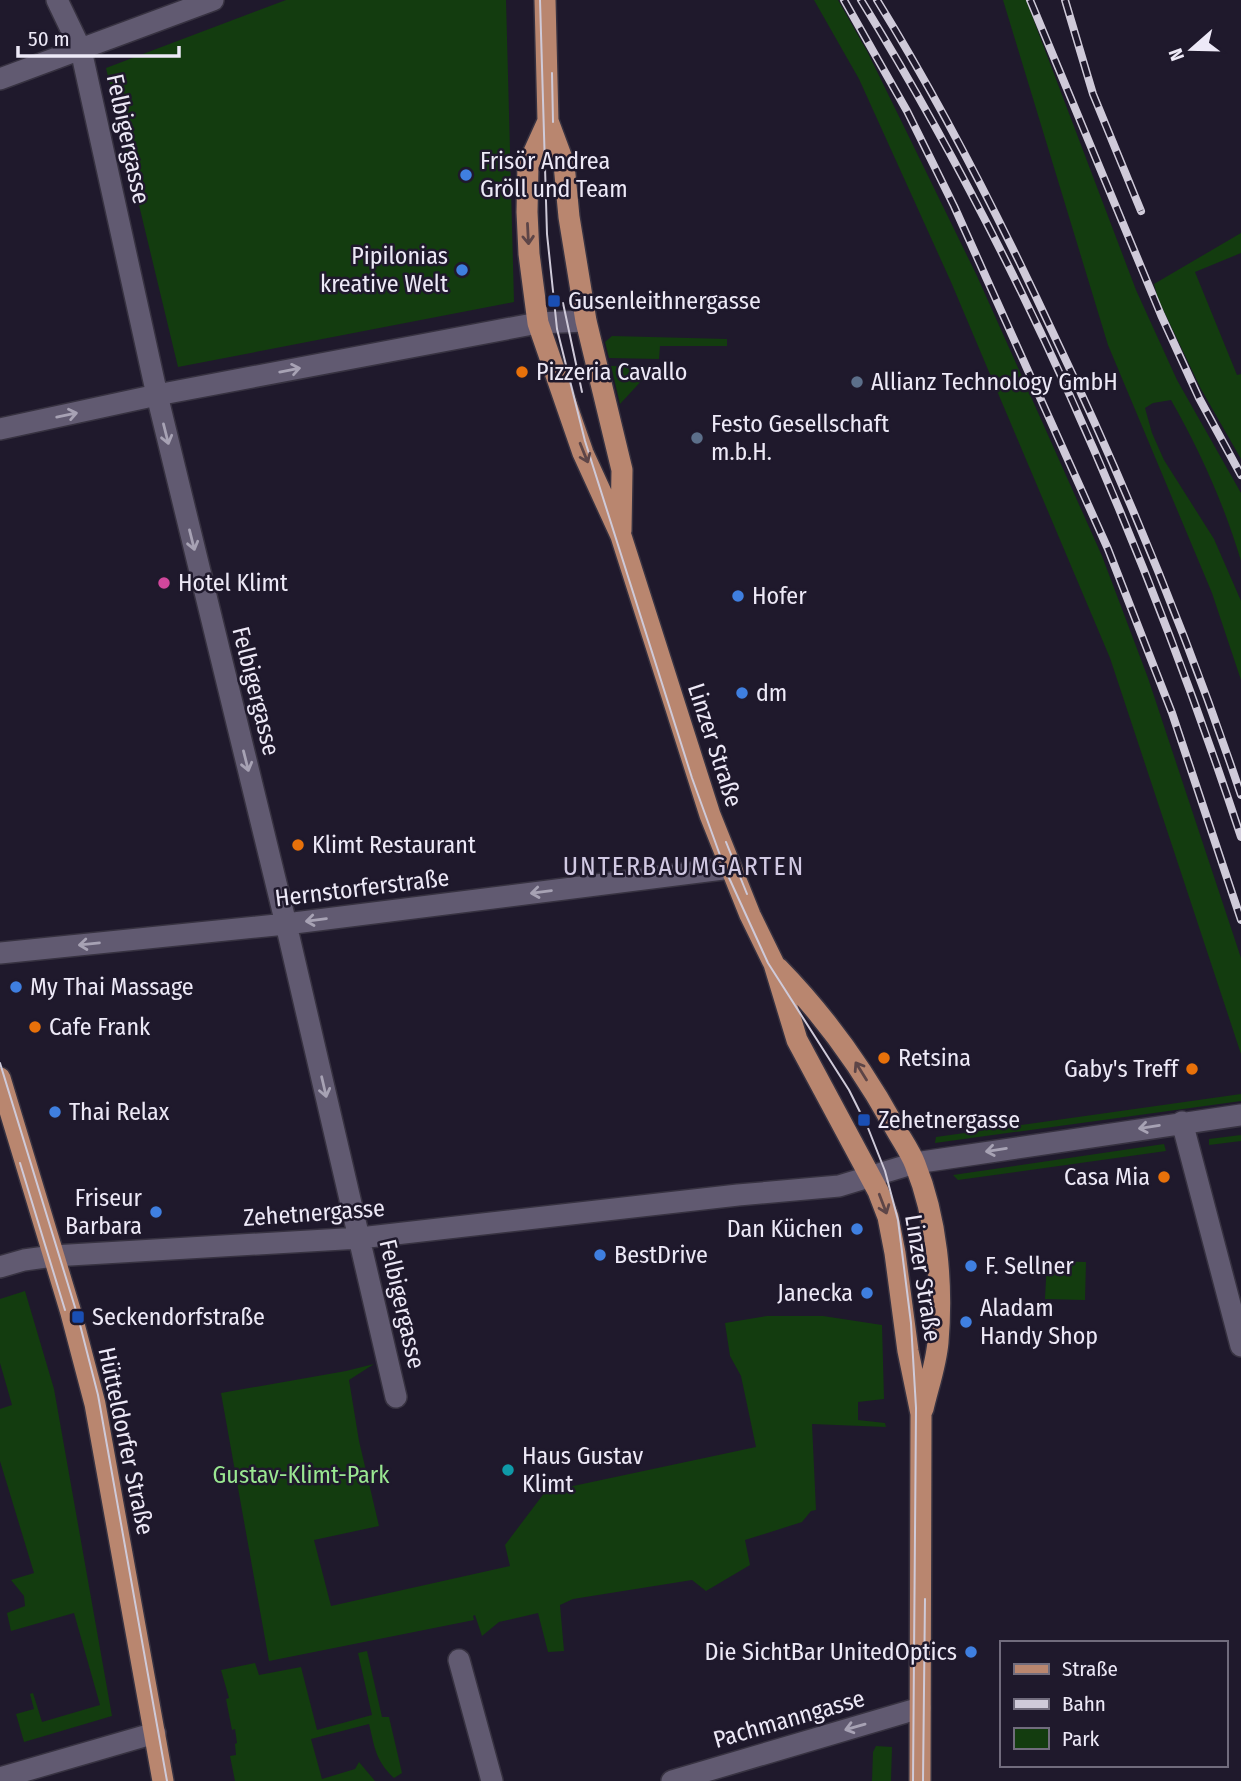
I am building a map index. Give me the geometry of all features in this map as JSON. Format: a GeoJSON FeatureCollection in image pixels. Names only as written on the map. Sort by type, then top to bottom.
{"type":"FeatureCollection","features":[{"type":"Feature","properties":{"kind":"main road","name":"Linzer Straße"},"geometry":{"type":"LineString","coordinates":[[545,0],[548,121],[564,164],[569,217],[586,321],[622,470],[621,536]]}},
{"type":"Feature","properties":{"kind":"main road","name":"Linzer Straße"},"geometry":{"type":"LineString","coordinates":[[548,121],[528,165],[529,254],[538,323],[583,453],[621,536],[703,793],[750,915],[774,964],[797,1040],[870,1176],[888,1217],[908,1352],[921,1414],[920,1781]]}},
{"type":"Feature","properties":{"kind":"main road","name":"Linzer Straße"},"geometry":{"type":"LineString","coordinates":[[774,964],[817,1008],[842,1040],[915,1163],[933,1225],[938,1269],[938,1342],[921,1414]]}},
{"type":"Feature","properties":{"kind":"main road","name":"Hütteldorfer Straße"},"geometry":{"type":"LineString","coordinates":[[0,1078],[85,1362],[95,1404],[163,1781]]}},
{"type":"Feature","properties":{"kind":"street","name":"Felbigergasse"},"geometry":{"type":"LineString","coordinates":[[57,0],[81,50],[157,395],[286,924],[396,1397]]}},
{"type":"Feature","properties":{"kind":"street"},"geometry":{"type":"LineString","coordinates":[[0,79],[213,0]]}},
{"type":"Feature","properties":{"kind":"street"},"geometry":{"type":"LineString","coordinates":[[0,429],[157,395],[538,323],[586,321]]}},
{"type":"Feature","properties":{"kind":"street","name":"Hernstorferstraße"},"geometry":{"type":"LineString","coordinates":[[0,953],[286,924],[731,868]]}},
{"type":"Feature","properties":{"kind":"street","name":"Zehetnergasse"},"geometry":{"type":"LineString","coordinates":[[53,1256],[360,1237],[725,1196],[839,1186],[915,1163],[1241,1115]]}},
{"type":"Feature","properties":{"kind":"street"},"geometry":{"type":"LineString","coordinates":[[1182,1122],[1241,1346]]}},
{"type":"Feature","properties":{"kind":"street"},"geometry":{"type":"LineString","coordinates":[[0,1267],[53,1256]]}},
{"type":"Feature","properties":{"kind":"street"},"geometry":{"type":"LineString","coordinates":[[459,1660],[492,1781]]}},
{"type":"Feature","properties":{"kind":"street","name":"Pachmanngasse"},"geometry":{"type":"LineString","coordinates":[[672,1781],[920,1708]]}},
{"type":"Feature","properties":{"kind":"street"},"geometry":{"type":"LineString","coordinates":[[0,1778],[155,1733]]}},
{"type":"Feature","properties":{"kind":"green space"},"geometry":{"type":"Polygon","coordinates":[[[286,0],[506,0],[514,302],[178,367],[106,68],[286,0]]]}},
{"type":"Feature","properties":{"kind":"green space"},"geometry":{"type":"Polygon","coordinates":[[[814,0],[838,0],[867,51],[977,276],[1102,556],[1148,678],[1241,958],[1241,1054],[1110,658],[951,282],[859,79],[814,0]]]}},
{"type":"Feature","properties":{"kind":"green space"},"geometry":{"type":"Polygon","coordinates":[[[1003,0],[1026,0],[1136,290],[1177,380],[1241,493],[1241,561],[1210,478],[1171,400],[1153,403],[1145,408],[1164,460],[1214,539],[1241,601],[1241,680],[1212,593],[1108,345],[1003,0]]]}},
{"type":"Feature","properties":{"kind":"green space"},"geometry":{"type":"Polygon","coordinates":[[[1241,233],[1241,253],[1195,272],[1237,375],[1241,374],[1241,459],[1201,389],[1158,299],[1154,284],[1241,233]]]}},
{"type":"Feature","properties":{"kind":"green space"},"geometry":{"type":"Polygon","coordinates":[[[612,336],[727,339],[727,346],[660,346],[659,359],[609,358],[605,342],[612,336]]]}},
{"type":"Feature","properties":{"kind":"green space"},"geometry":{"type":"Polygon","coordinates":[[[611,366],[657,367],[620,404],[611,366]]]}},
{"type":"Feature","properties":{"kind":"green space"},"geometry":{"type":"Polygon","coordinates":[[[1241,1094],[1241,1101],[935,1143],[936,1137],[1241,1094]]]}},
{"type":"Feature","properties":{"kind":"green space"},"geometry":{"type":"Polygon","coordinates":[[[1241,1135],[1241,1141],[1209,1145],[1209,1139],[1241,1135]]]}},
{"type":"Feature","properties":{"kind":"green space"},"geometry":{"type":"Polygon","coordinates":[[[1164,1144],[1166,1151],[958,1180],[953,1175],[1164,1144]]]}},
{"type":"Feature","properties":{"kind":"green space"},"geometry":{"type":"Polygon","coordinates":[[[1047,1261],[1086,1262],[1085,1300],[1045,1299],[1047,1261]]]}},
{"type":"Feature","properties":{"kind":"green space"},"geometry":{"type":"Polygon","coordinates":[[[25,1291],[54,1389],[112,1716],[24,1742],[16,1714],[34,1709],[30,1694],[33,1693],[42,1722],[100,1705],[74,1613],[11,1631],[7,1613],[25,1606],[24,1596],[11,1580],[34,1573],[0,1461],[0,1409],[12,1405],[0,1363],[0,1299],[25,1291]]]}},
{"type":"Feature","properties":{"kind":"green space","name":"Gustav-Klimt-Park"},"geometry":{"type":"Polygon","coordinates":[[[767,1316],[823,1316],[882,1325],[884,1399],[858,1402],[858,1420],[885,1423],[886,1427],[812,1424],[816,1510],[811,1511],[802,1522],[745,1540],[750,1565],[706,1591],[692,1580],[573,1599],[560,1605],[564,1651],[548,1652],[538,1613],[499,1622],[482,1636],[475,1615],[474,1620],[269,1661],[221,1393],[374,1364],[349,1380],[359,1441],[379,1526],[314,1540],[331,1606],[510,1566],[505,1545],[545,1492],[756,1447],[741,1376],[730,1356],[725,1323],[767,1316]]]}},
{"type":"Feature","properties":{"kind":"green space"},"geometry":{"type":"Polygon","coordinates":[[[367,1651],[382,1717],[389,1717],[402,1773],[394,1778],[383,1765],[369,1724],[311,1739],[322,1779],[355,1769],[359,1762],[375,1781],[235,1781],[230,1756],[236,1755],[237,1743],[235,1729],[232,1730],[226,1699],[229,1698],[221,1670],[255,1663],[259,1675],[301,1667],[317,1730],[372,1715],[358,1653],[367,1651]]]}},
{"type":"Feature","properties":{"kind":"green space"},"geometry":{"type":"Polygon","coordinates":[[[876,1746],[892,1747],[891,1781],[872,1781],[873,1752],[876,1746]]]}},
{"type":"Feature","properties":{"kind":"tram line"},"geometry":{"type":"LineString","coordinates":[[540,0],[547,234],[557,329],[585,441],[692,778],[725,869],[768,963],[849,1090],[868,1128],[885,1171],[898,1220],[911,1323],[916,1408],[913,1781]]}},
{"type":"Feature","properties":{"kind":"tram line"},"geometry":{"type":"LineString","coordinates":[[552,73],[553,122]]}},
{"type":"Feature","properties":{"kind":"tram line"},"geometry":{"type":"LineString","coordinates":[[563,303],[582,392]]}},
{"type":"Feature","properties":{"kind":"tram line"},"geometry":{"type":"LineString","coordinates":[[726,842],[747,894]]}},
{"type":"Feature","properties":{"kind":"tram line"},"geometry":{"type":"LineString","coordinates":[[0,1063],[78,1317],[98,1395],[167,1781]]}},
{"type":"Feature","properties":{"kind":"tram line"},"geometry":{"type":"LineString","coordinates":[[20,1163],[65,1310]]}},
{"type":"Feature","properties":{"kind":"tram line"},"geometry":{"type":"LineString","coordinates":[[923,1781],[925,1599]]}},
{"type":"Feature","properties":{"kind":"railway"},"geometry":{"type":"LineString","coordinates":[[844,0],[907,111],[954,206],[1108,549],[1172,713],[1241,920]]}},
{"type":"Feature","properties":{"kind":"railway"},"geometry":{"type":"LineString","coordinates":[[861,0],[920,99],[975,200],[1027,303],[1075,408],[1164,621],[1241,837]]}},
{"type":"Feature","properties":{"kind":"railway"},"geometry":{"type":"LineString","coordinates":[[877,0],[970,164],[1080,390],[1177,619],[1241,795]]}},
{"type":"Feature","properties":{"kind":"railway"},"geometry":{"type":"LineString","coordinates":[[1030,0],[1161,315],[1199,398],[1241,475]]}},
{"type":"Feature","properties":{"kind":"railway"},"geometry":{"type":"LineString","coordinates":[[1065,0],[1093,94],[1141,211]]}},
{"type":"Feature","properties":{"kind":"place","name":"Frisör Andrea Gröll und Team"},"geometry":{"type":"Point","coordinates":[466,175]}},
{"type":"Feature","properties":{"kind":"place","name":"Pipilonias kreative Welt"},"geometry":{"type":"Point","coordinates":[462,270]}},
{"type":"Feature","properties":{"kind":"place","name":"Gusenleithnergasse"},"geometry":{"type":"Point","coordinates":[554,301]}},
{"type":"Feature","properties":{"kind":"place","name":"Pizzeria Cavallo"},"geometry":{"type":"Point","coordinates":[522,372]}},
{"type":"Feature","properties":{"kind":"place","name":"Allianz Technology GmbH"},"geometry":{"type":"Point","coordinates":[857,382]}},
{"type":"Feature","properties":{"kind":"place","name":"Festo Gesellschaft m.b.H."},"geometry":{"type":"Point","coordinates":[697,438]}},
{"type":"Feature","properties":{"kind":"place","name":"Hotel Klimt"},"geometry":{"type":"Point","coordinates":[164,583]}},
{"type":"Feature","properties":{"kind":"place","name":"Hofer"},"geometry":{"type":"Point","coordinates":[738,596]}},
{"type":"Feature","properties":{"kind":"place","name":"dm"},"geometry":{"type":"Point","coordinates":[742,693]}},
{"type":"Feature","properties":{"kind":"place","name":"Klimt Restaurant"},"geometry":{"type":"Point","coordinates":[298,845]}},
{"type":"Feature","properties":{"kind":"place","name":"My Thai Massage"},"geometry":{"type":"Point","coordinates":[16,987]}},
{"type":"Feature","properties":{"kind":"place","name":"Cafe Frank"},"geometry":{"type":"Point","coordinates":[35,1027]}},
{"type":"Feature","properties":{"kind":"place","name":"Retsina"},"geometry":{"type":"Point","coordinates":[884,1058]}},
{"type":"Feature","properties":{"kind":"place","name":"Gaby's Treff"},"geometry":{"type":"Point","coordinates":[1192,1069]}},
{"type":"Feature","properties":{"kind":"place","name":"Thai Relax"},"geometry":{"type":"Point","coordinates":[55,1112]}},
{"type":"Feature","properties":{"kind":"place","name":"Zehetnergasse"},"geometry":{"type":"Point","coordinates":[864,1120]}},
{"type":"Feature","properties":{"kind":"place","name":"Casa Mia"},"geometry":{"type":"Point","coordinates":[1164,1177]}},
{"type":"Feature","properties":{"kind":"place","name":"Friseur Barbara"},"geometry":{"type":"Point","coordinates":[156,1212]}},
{"type":"Feature","properties":{"kind":"place","name":"Dan Küchen"},"geometry":{"type":"Point","coordinates":[857,1229]}},
{"type":"Feature","properties":{"kind":"place","name":"BestDrive"},"geometry":{"type":"Point","coordinates":[600,1255]}},
{"type":"Feature","properties":{"kind":"place","name":"F. Sellner"},"geometry":{"type":"Point","coordinates":[971,1266]}},
{"type":"Feature","properties":{"kind":"place","name":"Janecka"},"geometry":{"type":"Point","coordinates":[867,1293]}},
{"type":"Feature","properties":{"kind":"place","name":"Seckendorfstraße"},"geometry":{"type":"Point","coordinates":[78,1317]}},
{"type":"Feature","properties":{"kind":"place","name":"Aladam Handy Shop"},"geometry":{"type":"Point","coordinates":[966,1322]}},
{"type":"Feature","properties":{"kind":"place","name":"Haus Gustav Klimt"},"geometry":{"type":"Point","coordinates":[508,1470]}},
{"type":"Feature","properties":{"kind":"place","name":"Die SichtBar UnitedOptics"},"geometry":{"type":"Point","coordinates":[971,1652]}},
{"type":"Feature","properties":{"kind":"district","name":"UNTERBAUMGARTEN"},"geometry":{"type":"Point","coordinates":[684,866]}}]}
